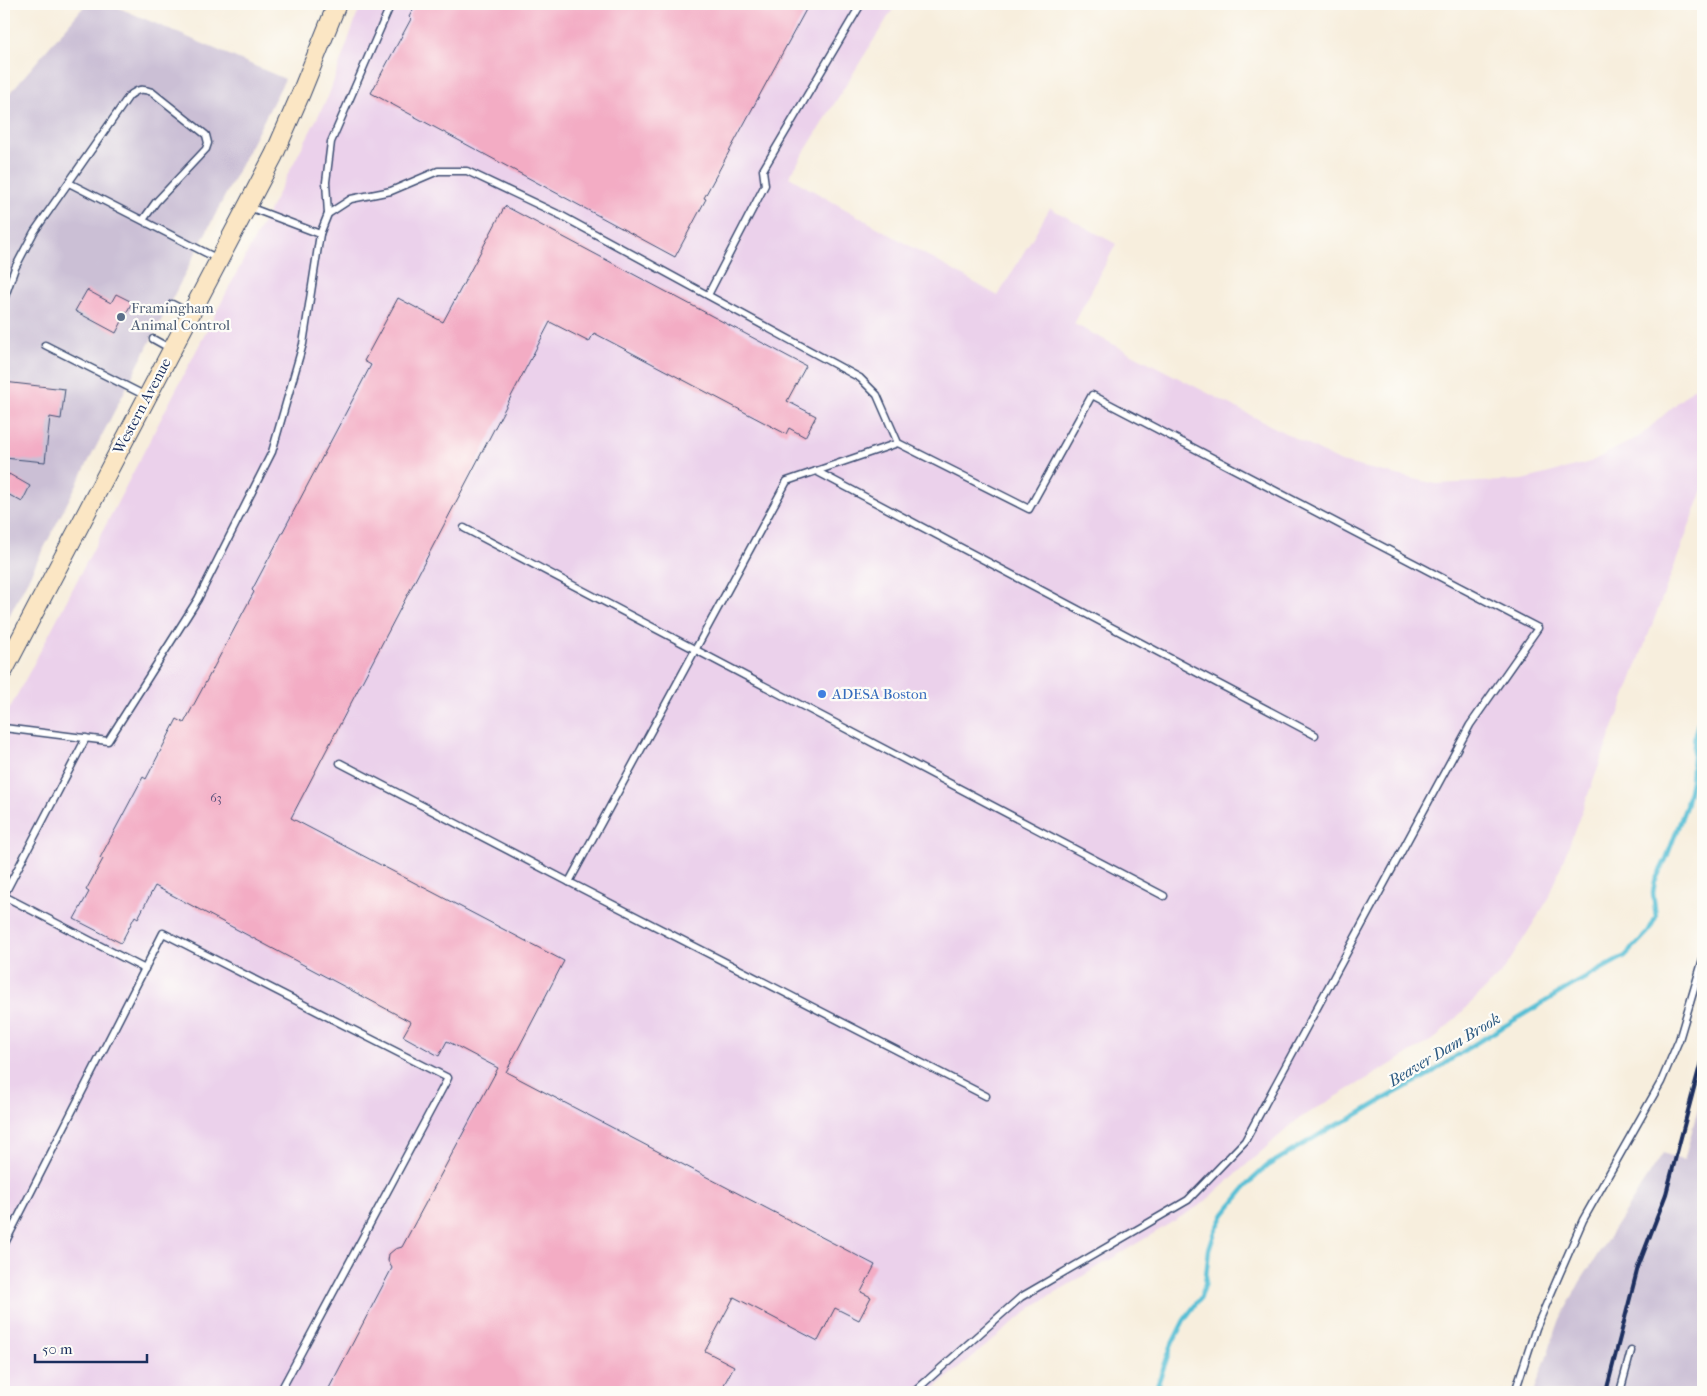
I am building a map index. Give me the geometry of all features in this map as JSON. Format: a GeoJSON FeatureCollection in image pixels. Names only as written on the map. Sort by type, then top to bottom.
{"type":"FeatureCollection","features":[{"type":"Feature","properties":{"kind":"street","name":"Western Avenue"},"geometry":{"type":"LineString","coordinates":[[4,670],[248,206],[294,111],[337,4]]}},
{"type":"Feature","properties":{"kind":"lane"},"geometry":{"type":"LineString","coordinates":[[4,728],[108,741],[198,599],[272,452],[303,344],[320,234],[328,214],[326,182],[331,142],[391,4]]}},
{"type":"Feature","properties":{"kind":"lane"},"geometry":{"type":"LineString","coordinates":[[708,295],[765,186],[763,170],[859,9],[860,4]]}},
{"type":"Feature","properties":{"kind":"lane"},"geometry":{"type":"LineString","coordinates":[[4,299],[15,268],[34,232],[129,96],[137,90],[144,89],[152,92],[206,135],[208,143],[206,149],[156,202],[143,220]]}},
{"type":"Feature","properties":{"kind":"lane"},"geometry":{"type":"LineString","coordinates":[[328,214],[351,199],[391,191],[438,171],[467,171],[562,216],[860,378],[877,395],[898,443],[1029,509],[1092,395],[1538,628],[1470,725],[1245,1141],[1188,1200],[1021,1297],[914,1392]]}},
{"type":"Feature","properties":{"kind":"lane"},"geometry":{"type":"LineString","coordinates":[[69,183],[219,259]]}},
{"type":"Feature","properties":{"kind":"lane"},"geometry":{"type":"LineString","coordinates":[[248,206],[320,234]]}},
{"type":"Feature","properties":{"kind":"lane"},"geometry":{"type":"LineString","coordinates":[[172,304],[191,314]]}},
{"type":"Feature","properties":{"kind":"lane"},"geometry":{"type":"LineString","coordinates":[[153,339],[172,349]]}},
{"type":"Feature","properties":{"kind":"lane"},"geometry":{"type":"LineString","coordinates":[[45,345],[148,396]]}},
{"type":"Feature","properties":{"kind":"lane"},"geometry":{"type":"LineString","coordinates":[[569,882],[787,481],[898,443]]}},
{"type":"Feature","properties":{"kind":"lane"},"geometry":{"type":"LineString","coordinates":[[816,471],[1315,735]]}},
{"type":"Feature","properties":{"kind":"lane"},"geometry":{"type":"LineString","coordinates":[[464,528],[1164,896]]}},
{"type":"Feature","properties":{"kind":"lane"},"geometry":{"type":"LineString","coordinates":[[86,738],[4,895],[145,969]]}},
{"type":"Feature","properties":{"kind":"lane"},"geometry":{"type":"LineString","coordinates":[[340,763],[986,1096]]}},
{"type":"Feature","properties":{"kind":"lane"},"geometry":{"type":"LineString","coordinates":[[4,1245],[163,933],[448,1078],[280,1392]]}},
{"type":"Feature","properties":{"kind":"lane"},"geometry":{"type":"LineString","coordinates":[[1515,1392],[1536,1328],[1583,1220],[1661,1082],[1679,1040],[1701,974],[1703,959]]}},
{"type":"Feature","properties":{"kind":"lane"},"geometry":{"type":"LineString","coordinates":[[1620,1392],[1631,1351]]}},
{"type":"Feature","properties":{"kind":"shaded area"},"geometry":{"type":"Polygon","coordinates":[[[86,4],[110,4],[285,79],[4,626],[4,100],[86,4]]]}},
{"type":"Feature","properties":{"kind":"shaded area","name":"ADESA Boston"},"geometry":{"type":"Polygon","coordinates":[[[361,4],[896,4],[789,177],[998,296],[1050,208],[1116,244],[1074,324],[1341,462],[1436,484],[1523,480],[1590,462],[1640,436],[1703,380],[1703,490],[1549,898],[1504,970],[1437,1037],[1297,1120],[1202,1204],[1035,1305],[930,1392],[4,1392],[4,719],[328,97],[361,4]]]}},
{"type":"Feature","properties":{"kind":"shaded area"},"geometry":{"type":"Polygon","coordinates":[[[1703,1089],[1703,1392],[1534,1392],[1560,1319],[1580,1282],[1663,1153],[1684,1161],[1703,1089]]]}},
{"type":"Feature","properties":{"kind":"building"},"geometry":{"type":"Polygon","coordinates":[[[416,4],[809,4],[704,198],[706,199],[675,257],[371,93],[411,19],[409,17],[416,4]]]}},
{"type":"Feature","properties":{"kind":"building"},"geometry":{"type":"Polygon","coordinates":[[[505,206],[806,366],[787,401],[816,416],[805,437],[789,428],[786,434],[594,333],[589,342],[550,322],[291,818],[564,961],[506,1072],[875,1265],[861,1292],[871,1297],[859,1320],[835,1308],[818,1341],[734,1297],[705,1351],[734,1366],[720,1392],[327,1392],[392,1268],[388,1261],[389,1254],[395,1249],[402,1247],[498,1068],[447,1041],[439,1056],[403,1036],[411,1022],[155,886],[138,918],[135,916],[121,943],[74,919],[89,892],[86,890],[103,859],[100,858],[143,777],[146,779],[177,719],[184,723],[254,592],[252,590],[371,365],[364,361],[398,298],[443,322],[505,206]]]}},
{"type":"Feature","properties":{"kind":"building"},"geometry":{"type":"Polygon","coordinates":[[[87,290],[111,303],[116,294],[132,302],[116,333],[75,311],[87,290]]]}},
{"type":"Feature","properties":{"kind":"building"},"geometry":{"type":"Polygon","coordinates":[[[4,382],[65,389],[61,419],[50,417],[45,462],[4,458],[4,382]]]}},
{"type":"Feature","properties":{"kind":"building"},"geometry":{"type":"Polygon","coordinates":[[[9,474],[30,486],[22,502],[4,492],[4,484],[9,474]]]}},
{"type":"Feature","properties":{"kind":"waterway","name":"Beaver Dam Brook"},"geometry":{"type":"LineString","coordinates":[[1155,1392],[1172,1344],[1184,1320],[1201,1297],[1205,1285],[1209,1250],[1215,1232],[1224,1214],[1251,1181],[1267,1166],[1332,1127],[1350,1119],[1430,1074],[1468,1048],[1625,956],[1648,932],[1656,917],[1653,893],[1655,881],[1666,859],[1686,806],[1691,781],[1695,734],[1703,707]]}},
{"type":"Feature","properties":{"kind":"railway"},"geometry":{"type":"LineString","coordinates":[[1606,1392],[1638,1267],[1666,1194],[1703,1054]]}},
{"type":"Feature","properties":{"kind":"place","name":"Framingham Animal Control"},"geometry":{"type":"Point","coordinates":[121,317]}},
{"type":"Feature","properties":{"kind":"place","name":"ADESA Boston"},"geometry":{"type":"Point","coordinates":[822,694]}}]}
